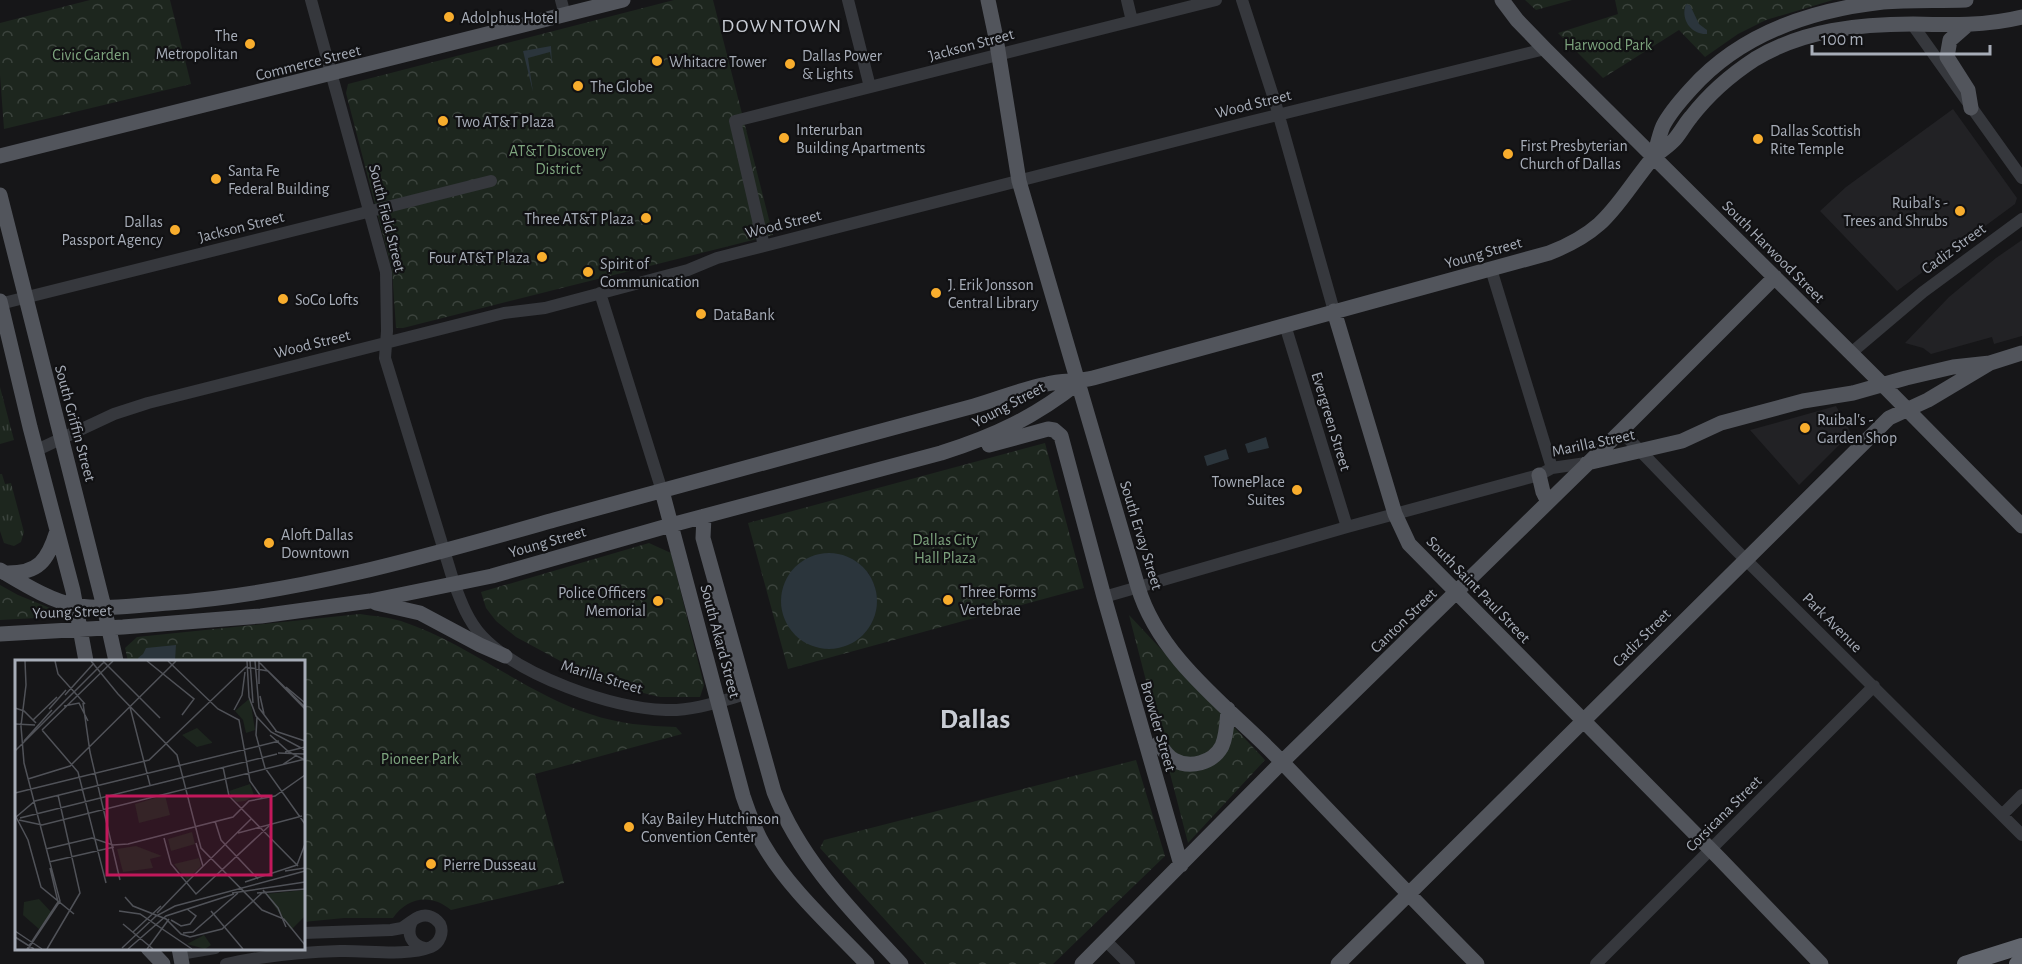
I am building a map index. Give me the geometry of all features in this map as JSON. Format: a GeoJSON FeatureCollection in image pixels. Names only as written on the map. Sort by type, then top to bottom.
{"type":"FeatureCollection","features":[{"type":"Feature","properties":{"kind":"highway"},"geometry":{"type":"LineString","coordinates":[[1965,964],[2022,946]]}},
{"type":"Feature","properties":{"kind":"highway"},"geometry":{"type":"LineString","coordinates":[[2017,964],[2022,962]]}},
{"type":"Feature","properties":{"kind":"main road","name":"Commerce Street"},"geometry":{"type":"LineString","coordinates":[[0,156],[332,74],[563,8],[623,0]]}},
{"type":"Feature","properties":{"kind":"main road","name":"South Ervay Street"},"geometry":{"type":"LineString","coordinates":[[988,0],[1019,181],[1138,587],[1154,627],[1164,643],[1477,964]]}},
{"type":"Feature","properties":{"kind":"main road","name":"South Harwood Street"},"geometry":{"type":"LineString","coordinates":[[1502,0],[1545,49],[2022,526]]}},
{"type":"Feature","properties":{"kind":"main road"},"geometry":{"type":"LineString","coordinates":[[1898,0],[1966,0]]}},
{"type":"Feature","properties":{"kind":"main road"},"geometry":{"type":"LineString","coordinates":[[1898,0],[1912,24],[1966,26],[2022,17]]}},
{"type":"Feature","properties":{"kind":"main road","name":"Young Street"},"geometry":{"type":"LineString","coordinates":[[1654,157],[1664,124],[1680,101],[1716,65],[1740,47],[1768,31],[1800,19],[1854,3],[1898,0]]}},
{"type":"Feature","properties":{"kind":"main road","name":"Young Street"},"geometry":{"type":"LineString","coordinates":[[76,606],[104,607],[206,600],[269,591],[444,551],[974,406],[1045,384],[1061,381],[1078,382],[1549,253],[1590,233],[1612,212],[1654,157],[1671,144],[1692,115],[1714,92],[1737,72],[1768,52],[1811,35],[1841,28],[1912,24]]}},
{"type":"Feature","properties":{"kind":"main road"},"geometry":{"type":"LineString","coordinates":[[1966,26],[1949,42],[1947,57],[1968,90],[1971,108]]}},
{"type":"Feature","properties":{"kind":"main road","name":"South Griffin Street"},"geometry":{"type":"LineString","coordinates":[[0,195],[116,660]]}},
{"type":"Feature","properties":{"kind":"main road","name":"Canton Street"},"geometry":{"type":"LineString","coordinates":[[1082,964],[1282,762],[1775,277]]}},
{"type":"Feature","properties":{"kind":"main road"},"geometry":{"type":"LineString","coordinates":[[0,303],[76,606],[86,660]]}},
{"type":"Feature","properties":{"kind":"main road","name":"South Saint Paul Street"},"geometry":{"type":"LineString","coordinates":[[1334,311],[1395,514],[1409,544],[1821,964]]}},
{"type":"Feature","properties":{"kind":"main road","name":"Marilla Street"},"geometry":{"type":"LineString","coordinates":[[1586,464],[1682,441],[1721,423],[1803,401],[1853,393],[1953,368],[1990,363],[2022,353]]}},
{"type":"Feature","properties":{"kind":"main road","name":"Cadiz Street"},"geometry":{"type":"LineString","coordinates":[[1338,964],[1889,418],[1962,381],[1990,363]]}},
{"type":"Feature","properties":{"kind":"main road","name":"Young Street"},"geometry":{"type":"LineString","coordinates":[[0,634],[261,616],[370,601],[492,576],[979,441],[1008,429],[1054,402],[1078,382]]}},
{"type":"Feature","properties":{"kind":"main road","name":"Browder Street"},"geometry":{"type":"LineString","coordinates":[[941,453],[996,444],[1048,429],[1059,432],[1181,865]]}},
{"type":"Feature","properties":{"kind":"main road"},"geometry":{"type":"LineString","coordinates":[[1546,471],[1543,492],[1548,502]]}},
{"type":"Feature","properties":{"kind":"main road","name":"South Akard Street"},"geometry":{"type":"LineString","coordinates":[[663,491],[743,796],[753,824],[782,873],[867,964]]}},
{"type":"Feature","properties":{"kind":"main road","name":"South Akard Street"},"geometry":{"type":"LineString","coordinates":[[704,516],[704,538],[774,792],[794,837],[825,881],[901,964]]}},
{"type":"Feature","properties":{"kind":"main road"},"geometry":{"type":"LineString","coordinates":[[3,571],[18,573],[29,571],[39,565],[47,557],[57,531]]}},
{"type":"Feature","properties":{"kind":"main road"},"geometry":{"type":"LineString","coordinates":[[3,571],[32,588],[76,606]]}},
{"type":"Feature","properties":{"kind":"main road"},"geometry":{"type":"LineString","coordinates":[[370,601],[420,613],[505,656]]}},
{"type":"Feature","properties":{"kind":"main road"},"geometry":{"type":"LineString","coordinates":[[1161,799],[1159,742],[1166,754],[1174,761],[1197,764],[1214,757],[1224,742],[1228,709]]}},
{"type":"Feature","properties":{"kind":"main road"},"geometry":{"type":"LineString","coordinates":[[148,949],[152,964]]}},
{"type":"Feature","properties":{"kind":"main road"},"geometry":{"type":"LineString","coordinates":[[149,949],[163,964]]}},
{"type":"Feature","properties":{"kind":"street","name":"South Field Street"},"geometry":{"type":"LineString","coordinates":[[311,0],[386,272],[385,358],[454,583]]}},
{"type":"Feature","properties":{"kind":"street"},"geometry":{"type":"LineString","coordinates":[[848,0],[870,87]]}},
{"type":"Feature","properties":{"kind":"street"},"geometry":{"type":"LineString","coordinates":[[1127,0],[1132,21]]}},
{"type":"Feature","properties":{"kind":"street","name":"Jackson Street"},"geometry":{"type":"LineString","coordinates":[[764,246],[735,121],[1216,0]]}},
{"type":"Feature","properties":{"kind":"street","name":"South Saint Paul Street"},"geometry":{"type":"LineString","coordinates":[[1242,0],[1278,115],[1334,311]]}},
{"type":"Feature","properties":{"kind":"street"},"geometry":{"type":"LineString","coordinates":[[1912,24],[2022,178]]}},
{"type":"Feature","properties":{"kind":"street","name":"Wood Street"},"geometry":{"type":"LineString","coordinates":[[37,450],[114,414],[148,403],[504,313],[545,308],[688,270],[712,260],[764,246],[1545,49]]}},
{"type":"Feature","properties":{"kind":"street","name":"Jackson Street"},"geometry":{"type":"LineString","coordinates":[[0,303],[491,181]]}},
{"type":"Feature","properties":{"kind":"street","name":"Cadiz Street"},"geometry":{"type":"LineString","coordinates":[[1851,353],[1923,292],[2022,219]]}},
{"type":"Feature","properties":{"kind":"street"},"geometry":{"type":"LineString","coordinates":[[1491,269],[1546,471]]}},
{"type":"Feature","properties":{"kind":"street","name":"South Akard Street"},"geometry":{"type":"LineString","coordinates":[[600,293],[663,491]]}},
{"type":"Feature","properties":{"kind":"street","name":"Evergreen Street"},"geometry":{"type":"LineString","coordinates":[[1286,325],[1347,527]]}},
{"type":"Feature","properties":{"kind":"street","name":"Park Avenue"},"geometry":{"type":"LineString","coordinates":[[1621,431],[1746,560],[2022,835]]}},
{"type":"Feature","properties":{"kind":"street","name":"Marilla Street"},"geometry":{"type":"LineString","coordinates":[[1104,597],[1546,471],[1586,464]]}},
{"type":"Feature","properties":{"kind":"street","name":"Marilla Street"},"geometry":{"type":"LineString","coordinates":[[454,583],[470,618],[482,635],[505,656],[562,685],[629,705],[667,710],[690,708],[746,694]]}},
{"type":"Feature","properties":{"kind":"street","name":"Corsicana Street"},"geometry":{"type":"LineString","coordinates":[[1596,964],[1874,686]]}},
{"type":"Feature","properties":{"kind":"street"},"geometry":{"type":"LineString","coordinates":[[2002,815],[2022,795]]}},
{"type":"Feature","properties":{"kind":"street"},"geometry":{"type":"LineString","coordinates":[[225,964],[285,954],[404,951],[425,948],[435,945],[442,932],[439,922],[426,915],[402,928],[391,930],[304,933]]}},
{"type":"Feature","properties":{"kind":"street"},"geometry":{"type":"LineString","coordinates":[[412,921],[410,936],[415,945],[425,948]]}},
{"type":"Feature","properties":{"kind":"street"},"geometry":{"type":"LineString","coordinates":[[1105,940],[1129,964]]}},
{"type":"Feature","properties":{"kind":"street"},"geometry":{"type":"LineString","coordinates":[[180,955],[210,949]]}},
{"type":"Feature","properties":{"kind":"shaded area"},"geometry":{"type":"Polygon","coordinates":[[[1686,4],[1690,5],[1699,24],[1707,30],[1707,34],[1696,32],[1688,25],[1684,15],[1686,4]]]}},
{"type":"Feature","properties":{"kind":"shaded area"},"geometry":{"type":"Polygon","coordinates":[[[551,46],[552,64],[550,52],[528,58],[533,92],[523,51],[551,46]]]}},
{"type":"Feature","properties":{"kind":"shaded area"},"geometry":{"type":"Polygon","coordinates":[[[1953,109],[2017,198],[2015,204],[1897,291],[1820,211],[1846,187],[1953,109]]]}},
{"type":"Feature","properties":{"kind":"shaded area"},"geometry":{"type":"Polygon","coordinates":[[[2022,240],[2022,336],[1994,344],[1992,337],[1931,354],[1923,348],[1905,343],[1949,297],[1996,258],[2022,240]]]}},
{"type":"Feature","properties":{"kind":"shaded area"},"geometry":{"type":"Polygon","coordinates":[[[1836,406],[1851,433],[1799,485],[1750,430],[1836,406]]]}},
{"type":"Feature","properties":{"kind":"shaded area"},"geometry":{"type":"Polygon","coordinates":[[[1266,437],[1269,448],[1248,453],[1245,444],[1266,437]]]}},
{"type":"Feature","properties":{"kind":"shaded area"},"geometry":{"type":"Polygon","coordinates":[[[1226,449],[1229,459],[1207,466],[1204,456],[1226,449]]]}},
{"type":"Feature","properties":{"kind":"shaded area"},"geometry":{"type":"Polygon","coordinates":[[[829,553],[847,557],[863,567],[873,583],[877,601],[873,619],[863,635],[847,645],[829,649],[811,645],[795,635],[785,619],[781,601],[785,583],[795,567],[811,557],[829,553]]]}},
{"type":"Feature","properties":{"kind":"shaded area"},"geometry":{"type":"Polygon","coordinates":[[[176,645],[175,660],[139,660],[146,648],[176,645]]]}},
{"type":"Feature","properties":{"kind":"green space","name":"Civic Garden"},"geometry":{"type":"Polygon","coordinates":[[[90,0],[170,0],[191,84],[4,129],[0,75],[0,23],[90,0]]]}},
{"type":"Feature","properties":{"kind":"green space","name":"AT&T Discovery District"},"geometry":{"type":"Polygon","coordinates":[[[674,0],[713,0],[773,235],[396,328],[392,270],[346,93],[348,84],[674,0]]]}},
{"type":"Feature","properties":{"kind":"green space","name":"Harwood Park"},"geometry":{"type":"Polygon","coordinates":[[[1525,0],[1572,0],[1536,10],[1525,0]]]}},
{"type":"Feature","properties":{"kind":"green space","name":"Harwood Park"},"geometry":{"type":"Polygon","coordinates":[[[1615,0],[1833,0],[1766,20],[1738,34],[1705,57],[1679,30],[1603,78],[1558,33],[1618,14],[1615,0]]]}},
{"type":"Feature","properties":{"kind":"green space"},"geometry":{"type":"Polygon","coordinates":[[[0,387],[14,440],[0,444],[0,387]]]}},
{"type":"Feature","properties":{"kind":"green space","name":"Dallas City Hall Plaza"},"geometry":{"type":"Polygon","coordinates":[[[1045,443],[1084,588],[788,669],[748,523],[1045,443]],[[868,572],[796,635],[810,643],[826,646],[843,645],[858,639],[875,587],[868,572]]]}},
{"type":"Feature","properties":{"kind":"green space"},"geometry":{"type":"Polygon","coordinates":[[[0,474],[5,484],[11,483],[24,532],[21,542],[14,546],[4,543],[0,531],[0,474]]]}},
{"type":"Feature","properties":{"kind":"green space"},"geometry":{"type":"Polygon","coordinates":[[[649,543],[671,553],[704,685],[700,697],[660,697],[601,683],[516,637],[496,621],[486,608],[481,592],[649,543]]]}},
{"type":"Feature","properties":{"kind":"green space"},"geometry":{"type":"Polygon","coordinates":[[[0,585],[55,610],[55,617],[0,620],[0,585]]]}},
{"type":"Feature","properties":{"kind":"green space","name":"Pioneer Park"},"geometry":{"type":"Polygon","coordinates":[[[360,614],[386,618],[426,630],[566,705],[612,720],[676,727],[682,734],[535,774],[564,883],[451,910],[435,901],[420,900],[405,906],[393,918],[344,918],[304,922],[304,660],[128,660],[125,648],[137,637],[360,614]]]}},
{"type":"Feature","properties":{"kind":"green space"},"geometry":{"type":"Polygon","coordinates":[[[1129,615],[1265,760],[1188,843],[1129,615]]]}},
{"type":"Feature","properties":{"kind":"green space"},"geometry":{"type":"Polygon","coordinates":[[[1136,760],[1165,856],[1053,964],[925,964],[820,848],[824,840],[1136,760]]]}},
{"type":"Feature","properties":{"kind":"place","name":"Adolphus Hotel"},"geometry":{"type":"Point","coordinates":[449,17]}},
{"type":"Feature","properties":{"kind":"place","name":"The Metropolitan"},"geometry":{"type":"Point","coordinates":[250,44]}},
{"type":"Feature","properties":{"kind":"place","name":"Whitacre Tower"},"geometry":{"type":"Point","coordinates":[657,61]}},
{"type":"Feature","properties":{"kind":"place","name":"Dallas Power & Lights"},"geometry":{"type":"Point","coordinates":[790,64]}},
{"type":"Feature","properties":{"kind":"place","name":"The Globe"},"geometry":{"type":"Point","coordinates":[578,86]}},
{"type":"Feature","properties":{"kind":"place","name":"Two AT&T Plaza"},"geometry":{"type":"Point","coordinates":[443,121]}},
{"type":"Feature","properties":{"kind":"place","name":"Interurban Building Apartments"},"geometry":{"type":"Point","coordinates":[784,138]}},
{"type":"Feature","properties":{"kind":"place","name":"Dallas Scottish Rite Temple"},"geometry":{"type":"Point","coordinates":[1758,139]}},
{"type":"Feature","properties":{"kind":"place","name":"First Presbyterian Church of Dallas"},"geometry":{"type":"Point","coordinates":[1508,154]}},
{"type":"Feature","properties":{"kind":"place","name":"Santa Fe Federal Building"},"geometry":{"type":"Point","coordinates":[216,179]}},
{"type":"Feature","properties":{"kind":"place","name":"Ruibal's - Trees and Shrubs"},"geometry":{"type":"Point","coordinates":[1960,211]}},
{"type":"Feature","properties":{"kind":"place","name":"Three AT&T Plaza"},"geometry":{"type":"Point","coordinates":[646,218]}},
{"type":"Feature","properties":{"kind":"place","name":"Dallas Passport Agency"},"geometry":{"type":"Point","coordinates":[175,230]}},
{"type":"Feature","properties":{"kind":"place","name":"Four AT&T Plaza"},"geometry":{"type":"Point","coordinates":[542,257]}},
{"type":"Feature","properties":{"kind":"place","name":"Spirit of Communication"},"geometry":{"type":"Point","coordinates":[588,272]}},
{"type":"Feature","properties":{"kind":"place","name":"J. Erik Jonsson Central Library"},"geometry":{"type":"Point","coordinates":[936,293]}},
{"type":"Feature","properties":{"kind":"place","name":"SoCo Lofts"},"geometry":{"type":"Point","coordinates":[283,299]}},
{"type":"Feature","properties":{"kind":"place","name":"DataBank"},"geometry":{"type":"Point","coordinates":[701,314]}},
{"type":"Feature","properties":{"kind":"place","name":"Ruibal's - Garden Shop"},"geometry":{"type":"Point","coordinates":[1805,428]}},
{"type":"Feature","properties":{"kind":"place","name":"TownePlace Suites"},"geometry":{"type":"Point","coordinates":[1297,490]}},
{"type":"Feature","properties":{"kind":"place","name":"Aloft Dallas Downtown"},"geometry":{"type":"Point","coordinates":[269,543]}},
{"type":"Feature","properties":{"kind":"place","name":"Three Forms Vertebrae"},"geometry":{"type":"Point","coordinates":[948,600]}},
{"type":"Feature","properties":{"kind":"place","name":"Police Officers Memorial"},"geometry":{"type":"Point","coordinates":[658,601]}},
{"type":"Feature","properties":{"kind":"place","name":"Kay Bailey Hutchinson Convention Center"},"geometry":{"type":"Point","coordinates":[629,827]}},
{"type":"Feature","properties":{"kind":"place","name":"Pierre Dusseau"},"geometry":{"type":"Point","coordinates":[431,864]}},
{"type":"Feature","properties":{"kind":"district","name":"DOWNTOWN"},"geometry":{"type":"Point","coordinates":[782,25]}},
{"type":"Feature","properties":{"kind":"district","name":"Dallas"},"geometry":{"type":"Point","coordinates":[975,718]}}]}
